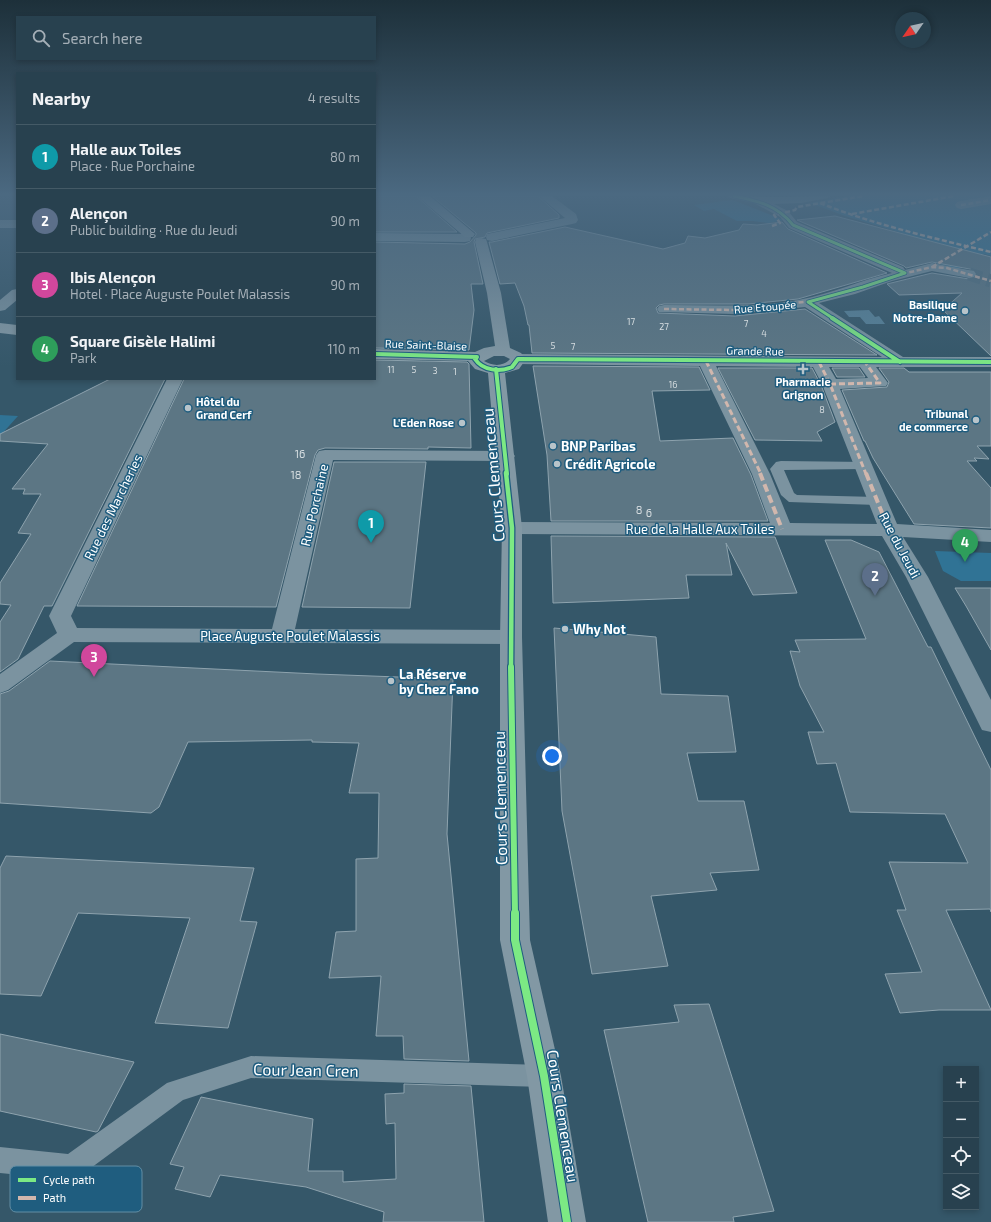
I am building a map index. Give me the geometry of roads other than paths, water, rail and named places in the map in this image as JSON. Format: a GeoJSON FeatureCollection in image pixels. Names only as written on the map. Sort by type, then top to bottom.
{"type":"FeatureCollection","features":[{"type":"Feature","properties":{"kind":"street"},"geometry":{"type":"LineString","coordinates":[[477,357],[475,360],[479,365],[496,369],[515,365],[518,359],[513,354],[503,351],[488,253]]}},
{"type":"Feature","properties":{"kind":"street"},"geometry":{"type":"LineString","coordinates":[[852,253],[897,274]]}},
{"type":"Feature","properties":{"kind":"street","name":"Rue Etoupée"},"geometry":{"type":"LineString","coordinates":[[664,309],[735,310],[808,302],[863,287],[897,274],[932,267],[969,274]]}},
{"type":"Feature","properties":{"kind":"street"},"geometry":{"type":"LineString","coordinates":[[0,307],[16,294]]}},
{"type":"Feature","properties":{"kind":"street"},"geometry":{"type":"LineString","coordinates":[[808,302],[900,362]]}},
{"type":"Feature","properties":{"kind":"street"},"geometry":{"type":"LineString","coordinates":[[0,328],[16,330]]}},
{"type":"Feature","properties":{"kind":"street","name":"Rue Saint-Blaise"},"geometry":{"type":"LineString","coordinates":[[376,354],[477,357],[490,351],[503,351]]}},
{"type":"Feature","properties":{"kind":"street","name":"Grande Rue"},"geometry":{"type":"LineString","coordinates":[[518,359],[991,362]]}},
{"type":"Feature","properties":{"kind":"street"},"geometry":{"type":"LineString","coordinates":[[706,361],[762,474],[782,529]]}},
{"type":"Feature","properties":{"kind":"street","name":"Rue du Jeudi"},"geometry":{"type":"LineString","coordinates":[[819,362],[830,384],[888,530],[917,578],[991,724]]}},
{"type":"Feature","properties":{"kind":"street"},"geometry":{"type":"LineString","coordinates":[[830,384],[880,383],[865,362]]}},
{"type":"Feature","properties":{"kind":"street","name":"Cours Clemenceau"},"geometry":{"type":"LineString","coordinates":[[496,369],[506,456],[512,528],[511,638],[514,940],[544,1076],[567,1222]]}},
{"type":"Feature","properties":{"kind":"street","name":"Rue des Marcheries"},"geometry":{"type":"LineString","coordinates":[[69,635],[60,616],[175,380]]}},
{"type":"Feature","properties":{"kind":"street","name":"Rue Porchaine"},"geometry":{"type":"LineString","coordinates":[[282,636],[326,456],[506,456]]}},
{"type":"Feature","properties":{"kind":"street","name":"Rue de la Halle Aux Toiles"},"geometry":{"type":"LineString","coordinates":[[512,528],[888,530],[991,536]]}},
{"type":"Feature","properties":{"kind":"street"},"geometry":{"type":"LineString","coordinates":[[0,685],[69,635]]}},
{"type":"Feature","properties":{"kind":"street","name":"Place Auguste Poulet Malassis"},"geometry":{"type":"LineString","coordinates":[[69,635],[511,638]]}},
{"type":"Feature","properties":{"kind":"lane"},"geometry":{"type":"LineString","coordinates":[[862,465],[781,466],[777,469],[788,495],[794,499],[877,501]]}},
{"type":"Feature","properties":{"kind":"lane","name":"Cour Jean Cren"},"geometry":{"type":"LineString","coordinates":[[72,1166],[176,1091],[251,1067],[544,1076]]}},
{"type":"Feature","properties":{"kind":"lane","name":"Cour Jean Cren"},"geometry":{"type":"LineString","coordinates":[[0,1160],[61,1166]]}},
{"type":"Feature","properties":{"kind":"tunnel"},"geometry":{"type":"LineString","coordinates":[[969,274],[991,281]]}},
{"type":"Feature","properties":{"kind":"place","name":"Basilique Notre-Dame"},"geometry":{"type":"Point","coordinates":[965,311]}},
{"type":"Feature","properties":{"kind":"place","name":"Pharmacie Grignon"},"geometry":{"type":"Point","coordinates":[803,369]}},
{"type":"Feature","properties":{"kind":"place","name":"Hôtel du Grand Cerf"},"geometry":{"type":"Point","coordinates":[188,408]}},
{"type":"Feature","properties":{"kind":"place","name":"Tribunal de commerce"},"geometry":{"type":"Point","coordinates":[976,420]}},
{"type":"Feature","properties":{"kind":"place","name":"L'Eden Rose"},"geometry":{"type":"Point","coordinates":[462,423]}},
{"type":"Feature","properties":{"kind":"place","name":"BNP Paribas"},"geometry":{"type":"Point","coordinates":[553,446]}},
{"type":"Feature","properties":{"kind":"place","name":"Crédit Agricole"},"geometry":{"type":"Point","coordinates":[557,464]}},
{"type":"Feature","properties":{"kind":"place","name":"Halle aux Toiles"},"geometry":{"type":"Point","coordinates":[371,543]}},
{"type":"Feature","properties":{"kind":"place","name":"Square Gisèle Halimi"},"geometry":{"type":"Point","coordinates":[965,562]}},
{"type":"Feature","properties":{"kind":"place","name":"Alençon"},"geometry":{"type":"Point","coordinates":[875,596]}},
{"type":"Feature","properties":{"kind":"place","name":"Why Not"},"geometry":{"type":"Point","coordinates":[565,629]}},
{"type":"Feature","properties":{"kind":"place","name":"Ibis Alençon"},"geometry":{"type":"Point","coordinates":[94,677]}},
{"type":"Feature","properties":{"kind":"place","name":"La Réserve by Chez Fano"},"geometry":{"type":"Point","coordinates":[391,681]}}]}
